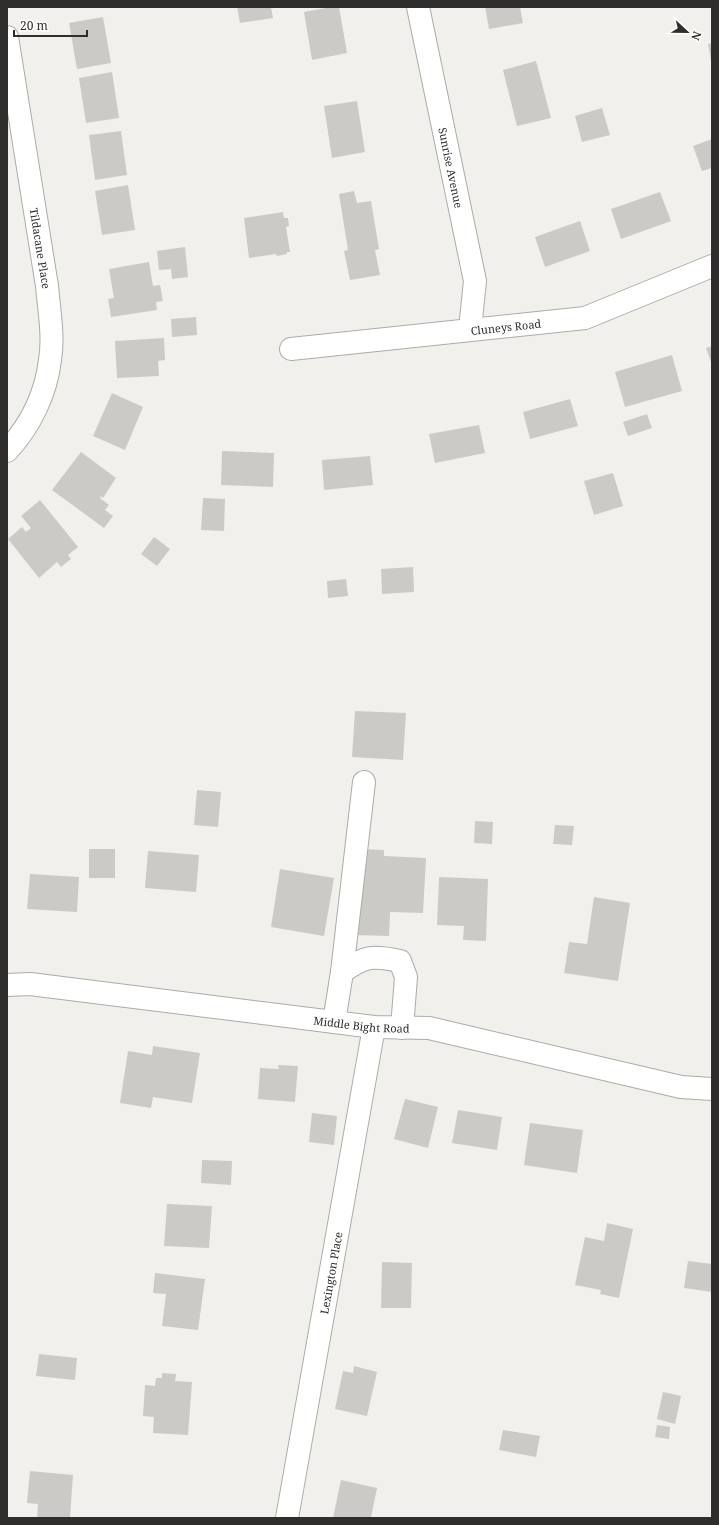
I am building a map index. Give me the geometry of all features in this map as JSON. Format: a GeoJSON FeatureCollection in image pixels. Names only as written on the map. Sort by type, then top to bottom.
{"type":"FeatureCollection","features":[{"type":"Feature","properties":{"kind":"street","name":"Sunrise Avenue"},"geometry":{"type":"LineString","coordinates":[[418,7],[475,281],[470,330]]}},
{"type":"Feature","properties":{"kind":"street","name":"Tildacane Place"},"geometry":{"type":"LineString","coordinates":[[7,37],[9,66],[47,286],[51,326],[51,360],[43,392],[30,420],[7,451]]}},
{"type":"Feature","properties":{"kind":"street","name":"Cluneys Road"},"geometry":{"type":"LineString","coordinates":[[291,349],[585,318],[712,266]]}},
{"type":"Feature","properties":{"kind":"street"},"geometry":{"type":"LineString","coordinates":[[334,1022],[342,972],[364,782]]}},
{"type":"Feature","properties":{"kind":"street"},"geometry":{"type":"LineString","coordinates":[[342,972],[360,959],[383,957],[400,961],[406,977],[402,1028]]}},
{"type":"Feature","properties":{"kind":"street","name":"Middle Bight Road"},"geometry":{"type":"LineString","coordinates":[[7,985],[30,984],[374,1027],[429,1028],[681,1087],[712,1089]]}},
{"type":"Feature","properties":{"kind":"street","name":"Lexington Place"},"geometry":{"type":"LineString","coordinates":[[287,1518],[374,1027]]}},
{"type":"Feature","properties":{"kind":"building"},"geometry":{"type":"Polygon","coordinates":[[[237,7],[271,7],[273,18],[240,23],[237,7]]]}},
{"type":"Feature","properties":{"kind":"building"},"geometry":{"type":"Polygon","coordinates":[[[339,7],[347,53],[312,60],[304,12],[339,7]]]}},
{"type":"Feature","properties":{"kind":"building"},"geometry":{"type":"Polygon","coordinates":[[[485,7],[520,7],[523,23],[489,29],[485,7]]]}},
{"type":"Feature","properties":{"kind":"building"},"geometry":{"type":"Polygon","coordinates":[[[103,17],[111,63],[77,69],[69,23],[103,17]]]}},
{"type":"Feature","properties":{"kind":"building"},"geometry":{"type":"Polygon","coordinates":[[[712,43],[712,61],[711,61],[708,44],[712,43]]]}},
{"type":"Feature","properties":{"kind":"building"},"geometry":{"type":"Polygon","coordinates":[[[536,61],[551,118],[517,126],[503,70],[536,61]]]}},
{"type":"Feature","properties":{"kind":"building"},"geometry":{"type":"Polygon","coordinates":[[[112,72],[119,118],[86,123],[79,78],[112,72]]]}},
{"type":"Feature","properties":{"kind":"building"},"geometry":{"type":"Polygon","coordinates":[[[357,101],[365,152],[332,158],[324,106],[357,101]]]}},
{"type":"Feature","properties":{"kind":"building"},"geometry":{"type":"Polygon","coordinates":[[[602,108],[610,135],[582,142],[575,116],[602,108]]]}},
{"type":"Feature","properties":{"kind":"building"},"geometry":{"type":"Polygon","coordinates":[[[121,131],[127,175],[95,180],[89,135],[121,131]]]}},
{"type":"Feature","properties":{"kind":"building"},"geometry":{"type":"Polygon","coordinates":[[[712,139],[712,168],[702,171],[693,146],[712,139]]]}},
{"type":"Feature","properties":{"kind":"building"},"geometry":{"type":"Polygon","coordinates":[[[128,185],[135,230],[102,235],[95,191],[128,185]]]}},
{"type":"Feature","properties":{"kind":"building"},"geometry":{"type":"Polygon","coordinates":[[[354,191],[357,203],[371,201],[379,249],[375,250],[380,275],[350,280],[344,251],[348,250],[339,194],[354,191]]]}},
{"type":"Feature","properties":{"kind":"building"},"geometry":{"type":"Polygon","coordinates":[[[660,192],[671,221],[621,239],[611,209],[660,192]]]}},
{"type":"Feature","properties":{"kind":"building"},"geometry":{"type":"Polygon","coordinates":[[[283,212],[284,218],[288,218],[289,226],[286,227],[290,252],[277,256],[276,254],[249,258],[244,218],[283,212]]]}},
{"type":"Feature","properties":{"kind":"building"},"geometry":{"type":"Polygon","coordinates":[[[580,221],[590,251],[545,267],[535,237],[580,221]]]}},
{"type":"Feature","properties":{"kind":"building"},"geometry":{"type":"Polygon","coordinates":[[[185,247],[188,277],[172,279],[171,269],[159,270],[157,251],[185,247]]]}},
{"type":"Feature","properties":{"kind":"building"},"geometry":{"type":"Polygon","coordinates":[[[149,262],[153,286],[160,285],[163,301],[156,302],[157,310],[111,317],[108,299],[114,298],[109,269],[149,262]]]}},
{"type":"Feature","properties":{"kind":"building"},"geometry":{"type":"Polygon","coordinates":[[[196,317],[197,335],[172,337],[171,319],[196,317]]]}},
{"type":"Feature","properties":{"kind":"building"},"geometry":{"type":"Polygon","coordinates":[[[164,338],[165,360],[158,361],[159,376],[117,378],[115,341],[164,338]]]}},
{"type":"Feature","properties":{"kind":"building"},"geometry":{"type":"Polygon","coordinates":[[[712,346],[712,365],[706,348],[712,346]]]}},
{"type":"Feature","properties":{"kind":"building"},"geometry":{"type":"Polygon","coordinates":[[[672,355],[682,391],[625,407],[615,372],[672,355]]]}},
{"type":"Feature","properties":{"kind":"building"},"geometry":{"type":"Polygon","coordinates":[[[112,393],[143,407],[125,450],[93,436],[112,393]]]}},
{"type":"Feature","properties":{"kind":"building"},"geometry":{"type":"Polygon","coordinates":[[[570,399],[578,426],[530,439],[523,412],[570,399]]]}},
{"type":"Feature","properties":{"kind":"building"},"geometry":{"type":"Polygon","coordinates":[[[647,414],[652,428],[628,436],[623,422],[647,414]]]}},
{"type":"Feature","properties":{"kind":"building"},"geometry":{"type":"Polygon","coordinates":[[[479,425],[485,453],[435,463],[429,434],[479,425]]]}},
{"type":"Feature","properties":{"kind":"building"},"geometry":{"type":"Polygon","coordinates":[[[222,451],[274,453],[273,487],[221,485],[222,451]]]}},
{"type":"Feature","properties":{"kind":"building"},"geometry":{"type":"Polygon","coordinates":[[[81,452],[116,478],[103,498],[101,496],[100,498],[109,505],[105,510],[113,516],[104,528],[52,490],[81,452]]]}},
{"type":"Feature","properties":{"kind":"building"},"geometry":{"type":"Polygon","coordinates":[[[370,456],[373,485],[324,490],[322,460],[370,456]]]}},
{"type":"Feature","properties":{"kind":"building"},"geometry":{"type":"Polygon","coordinates":[[[613,473],[623,506],[594,515],[584,481],[613,473]]]}},
{"type":"Feature","properties":{"kind":"building"},"geometry":{"type":"Polygon","coordinates":[[[203,498],[225,499],[224,531],[201,530],[203,498]]]}},
{"type":"Feature","properties":{"kind":"building"},"geometry":{"type":"Polygon","coordinates":[[[40,500],[78,547],[68,555],[71,559],[61,567],[57,562],[39,578],[8,539],[22,527],[26,532],[31,528],[21,516],[40,500]]]}},
{"type":"Feature","properties":{"kind":"building"},"geometry":{"type":"Polygon","coordinates":[[[154,537],[170,549],[157,566],[141,554],[154,537]]]}},
{"type":"Feature","properties":{"kind":"building"},"geometry":{"type":"Polygon","coordinates":[[[413,567],[414,592],[382,594],[381,569],[413,567]]]}},
{"type":"Feature","properties":{"kind":"building"},"geometry":{"type":"Polygon","coordinates":[[[346,579],[348,596],[328,598],[327,581],[346,579]]]}},
{"type":"Feature","properties":{"kind":"building"},"geometry":{"type":"Polygon","coordinates":[[[355,711],[406,713],[403,760],[352,757],[355,711]]]}},
{"type":"Feature","properties":{"kind":"building"},"geometry":{"type":"Polygon","coordinates":[[[197,790],[221,792],[218,827],[194,825],[197,790]]]}},
{"type":"Feature","properties":{"kind":"building"},"geometry":{"type":"Polygon","coordinates":[[[475,821],[493,822],[492,844],[474,843],[475,821]]]}},
{"type":"Feature","properties":{"kind":"building"},"geometry":{"type":"Polygon","coordinates":[[[555,825],[574,826],[572,845],[553,844],[555,825]]]}},
{"type":"Feature","properties":{"kind":"building"},"geometry":{"type":"Polygon","coordinates":[[[89,849],[115,849],[115,878],[89,878],[89,849]]]}},
{"type":"Feature","properties":{"kind":"building"},"geometry":{"type":"Polygon","coordinates":[[[357,849],[384,850],[384,856],[426,858],[423,913],[390,912],[389,936],[354,935],[357,849]]]}},
{"type":"Feature","properties":{"kind":"building"},"geometry":{"type":"Polygon","coordinates":[[[148,851],[199,855],[196,892],[145,888],[148,851]]]}},
{"type":"Feature","properties":{"kind":"building"},"geometry":{"type":"Polygon","coordinates":[[[280,869],[334,878],[324,936],[271,927],[280,869]]]}},
{"type":"Feature","properties":{"kind":"building"},"geometry":{"type":"Polygon","coordinates":[[[30,874],[79,877],[77,912],[27,909],[30,874]]]}},
{"type":"Feature","properties":{"kind":"building"},"geometry":{"type":"Polygon","coordinates":[[[439,877],[488,879],[486,941],[463,940],[464,926],[437,925],[439,877]]]}},
{"type":"Feature","properties":{"kind":"building"},"geometry":{"type":"Polygon","coordinates":[[[594,897],[630,903],[618,981],[564,973],[569,942],[587,944],[594,897]]]}},
{"type":"Feature","properties":{"kind":"building"},"geometry":{"type":"Polygon","coordinates":[[[153,1046],[200,1053],[192,1103],[153,1097],[151,1108],[120,1103],[128,1051],[152,1055],[153,1046]]]}},
{"type":"Feature","properties":{"kind":"building"},"geometry":{"type":"Polygon","coordinates":[[[278,1065],[298,1066],[295,1102],[258,1099],[260,1068],[279,1069],[278,1065]]]}},
{"type":"Feature","properties":{"kind":"building"},"geometry":{"type":"Polygon","coordinates":[[[405,1099],[438,1107],[428,1148],[394,1139],[405,1099]]]}},
{"type":"Feature","properties":{"kind":"building"},"geometry":{"type":"Polygon","coordinates":[[[458,1110],[502,1117],[497,1150],[452,1143],[458,1110]]]}},
{"type":"Feature","properties":{"kind":"building"},"geometry":{"type":"Polygon","coordinates":[[[312,1113],[337,1116],[334,1145],[309,1142],[312,1113]]]}},
{"type":"Feature","properties":{"kind":"building"},"geometry":{"type":"Polygon","coordinates":[[[530,1123],[583,1130],[577,1173],[524,1165],[530,1123]]]}},
{"type":"Feature","properties":{"kind":"building"},"geometry":{"type":"Polygon","coordinates":[[[202,1160],[232,1161],[231,1185],[201,1183],[202,1160]]]}},
{"type":"Feature","properties":{"kind":"building"},"geometry":{"type":"Polygon","coordinates":[[[167,1204],[212,1206],[209,1248],[164,1246],[167,1204]]]}},
{"type":"Feature","properties":{"kind":"building"},"geometry":{"type":"Polygon","coordinates":[[[607,1223],[633,1229],[619,1298],[600,1294],[601,1290],[575,1285],[585,1237],[604,1241],[607,1223]]]}},
{"type":"Feature","properties":{"kind":"building"},"geometry":{"type":"Polygon","coordinates":[[[688,1261],[712,1264],[712,1292],[684,1288],[688,1261]]]}},
{"type":"Feature","properties":{"kind":"building"},"geometry":{"type":"Polygon","coordinates":[[[382,1262],[412,1263],[411,1308],[381,1308],[382,1262]]]}},
{"type":"Feature","properties":{"kind":"building"},"geometry":{"type":"Polygon","coordinates":[[[155,1273],[205,1279],[198,1330],[162,1326],[166,1294],[153,1293],[155,1273]]]}},
{"type":"Feature","properties":{"kind":"building"},"geometry":{"type":"Polygon","coordinates":[[[39,1354],[77,1358],[75,1380],[36,1376],[39,1354]]]}},
{"type":"Feature","properties":{"kind":"building"},"geometry":{"type":"Polygon","coordinates":[[[354,1366],[377,1372],[367,1416],[335,1409],[343,1371],[353,1373],[354,1366]]]}},
{"type":"Feature","properties":{"kind":"building"},"geometry":{"type":"Polygon","coordinates":[[[162,1373],[176,1374],[175,1381],[192,1382],[188,1435],[153,1433],[154,1417],[143,1416],[145,1385],[155,1386],[156,1378],[162,1378],[162,1373]]]}},
{"type":"Feature","properties":{"kind":"building"},"geometry":{"type":"Polygon","coordinates":[[[663,1392],[681,1396],[675,1424],[657,1419],[663,1392]]]}},
{"type":"Feature","properties":{"kind":"building"},"geometry":{"type":"Polygon","coordinates":[[[657,1425],[670,1427],[669,1439],[655,1437],[657,1425]]]}},
{"type":"Feature","properties":{"kind":"building"},"geometry":{"type":"Polygon","coordinates":[[[503,1430],[540,1436],[536,1457],[499,1450],[503,1430]]]}},
{"type":"Feature","properties":{"kind":"building"},"geometry":{"type":"Polygon","coordinates":[[[30,1471],[73,1475],[70,1518],[37,1518],[38,1504],[27,1503],[30,1471]]]}},
{"type":"Feature","properties":{"kind":"building"},"geometry":{"type":"Polygon","coordinates":[[[341,1480],[377,1488],[371,1518],[333,1518],[341,1480]]]}}]}
